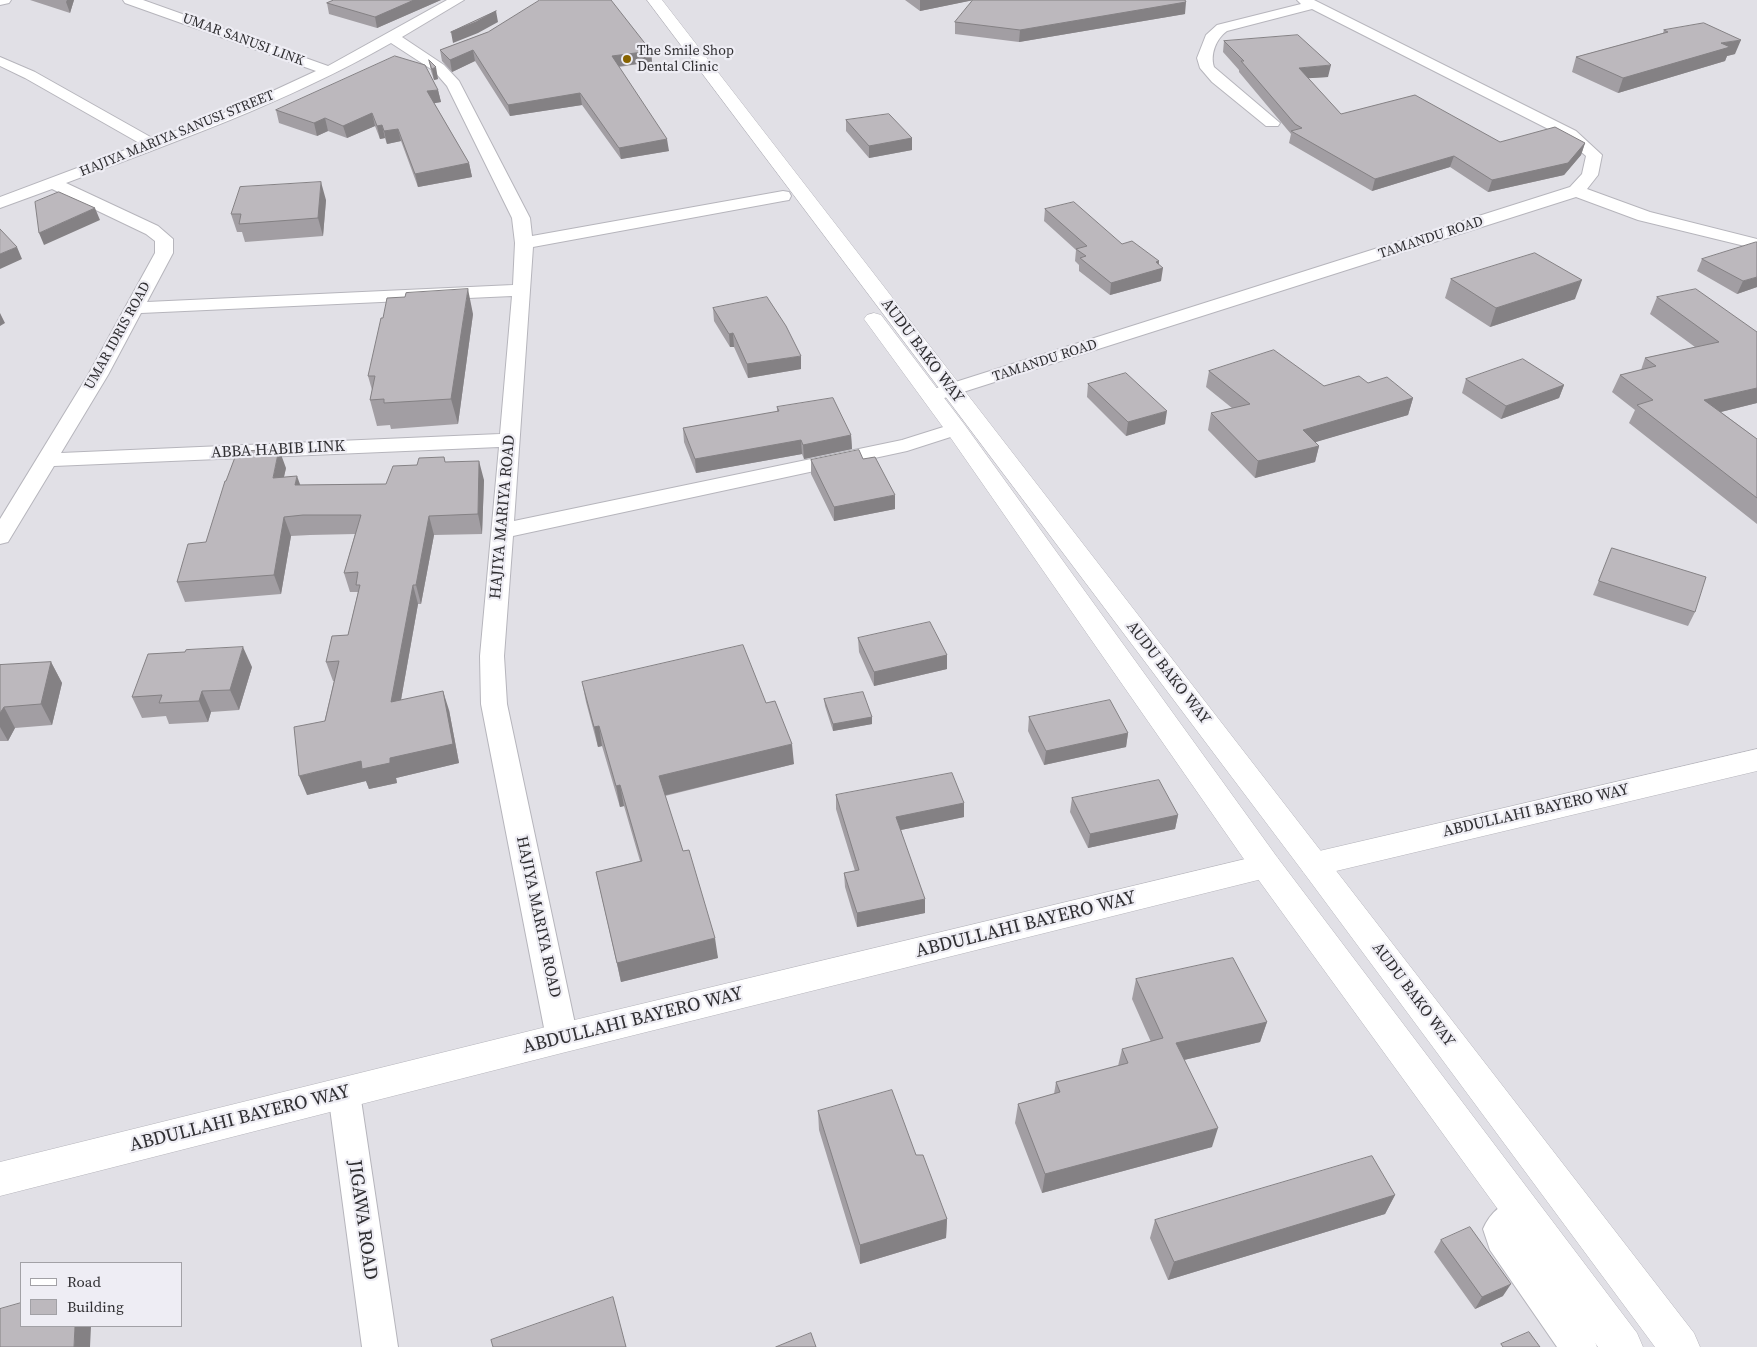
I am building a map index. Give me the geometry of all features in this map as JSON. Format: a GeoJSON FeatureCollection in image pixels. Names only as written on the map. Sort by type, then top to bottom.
{"type":"FeatureCollection","features":[{"type":"Feature","properties":{"kind":"main road","name":"AUDU BAKO WAY"},"geometry":{"type":"LineString","coordinates":[[638,0],[783,196],[1314,864],[1680,1347]]}},
{"type":"Feature","properties":{"kind":"main road","name":"AUDU BAKO WAY"},"geometry":{"type":"LineString","coordinates":[[654,0],[942,394],[956,429],[1266,866],[1623,1347]]}},
{"type":"Feature","properties":{"kind":"main road","name":"ABDULLAHI BAYERO WAY"},"geometry":{"type":"LineString","coordinates":[[1314,864],[1757,760]]}},
{"type":"Feature","properties":{"kind":"main road","name":"ABDULLAHI BAYERO WAY"},"geometry":{"type":"LineString","coordinates":[[0,1179],[562,1038],[1266,866]]}},
{"type":"Feature","properties":{"kind":"street","name":"UMAR SANUSI LINK"},"geometry":{"type":"LineString","coordinates":[[130,0],[328,71]]}},
{"type":"Feature","properties":{"kind":"street"},"geometry":{"type":"LineString","coordinates":[[432,0],[452,2]]}},
{"type":"Feature","properties":{"kind":"street","name":"HAJIYA MARIYA SANUSI STREET"},"geometry":{"type":"LineString","coordinates":[[0,203],[239,112],[328,71],[452,2]]}},
{"type":"Feature","properties":{"kind":"street"},"geometry":{"type":"LineString","coordinates":[[1272,123],[1217,79],[1207,68],[1204,58],[1213,34],[1222,28],[1309,3],[1570,134],[1594,155],[1590,175],[1576,191],[1644,216],[1757,244]]}},
{"type":"Feature","properties":{"kind":"street","name":"HAJIYA MARIYA ROAD"},"geometry":{"type":"LineString","coordinates":[[392,37],[435,57],[439,68],[454,84],[521,218],[524,243],[522,290],[492,656],[494,704],[562,1038]]}},
{"type":"Feature","properties":{"kind":"street"},"geometry":{"type":"LineString","coordinates":[[0,61],[30,75],[154,145]]}},
{"type":"Feature","properties":{"kind":"street","name":"UMAR IDRIS ROAD"},"geometry":{"type":"LineString","coordinates":[[0,537],[98,375],[164,253],[164,240],[152,230],[52,183]]}},
{"type":"Feature","properties":{"kind":"street","name":"TAMANDU ROAD"},"geometry":{"type":"LineString","coordinates":[[942,394],[1576,191]]}},
{"type":"Feature","properties":{"kind":"street"},"geometry":{"type":"LineString","coordinates":[[524,243],[783,196]]}},
{"type":"Feature","properties":{"kind":"street"},"geometry":{"type":"LineString","coordinates":[[134,308],[522,290]]}},
{"type":"Feature","properties":{"kind":"street"},"geometry":{"type":"LineString","coordinates":[[502,531],[907,445],[956,429]]}},
{"type":"Feature","properties":{"kind":"street","name":"ABBA HABIB LINK"},"geometry":{"type":"LineString","coordinates":[[46,460],[509,440]]}},
{"type":"Feature","properties":{"kind":"street","name":"JIGAWA ROAD"},"geometry":{"type":"LineString","coordinates":[[344,1093],[380,1347]]}},
{"type":"Feature","properties":{"kind":"street"},"geometry":{"type":"LineString","coordinates":[[1522,1211],[1500,1229],[1502,1238],[1579,1347]]}},
{"type":"Feature","properties":{"kind":"building"},"geometry":{"type":"Polygon","coordinates":[[[334,0],[414,0],[375,17],[327,3],[334,0]]]}},
{"type":"Feature","properties":{"kind":"building"},"geometry":{"type":"Polygon","coordinates":[[[540,0],[611,0],[651,51],[612,56],[667,139],[619,148],[580,93],[508,105],[473,50],[450,60],[440,50],[488,32],[540,0]]]}},
{"type":"Feature","properties":{"kind":"building"},"geometry":{"type":"Polygon","coordinates":[[[973,0],[1185,0],[1186,2],[1020,30],[955,22],[973,0]]]}},
{"type":"Feature","properties":{"kind":"building"},"geometry":{"type":"Polygon","coordinates":[[[496,11],[476,22],[451,32],[496,11]]]}},
{"type":"Feature","properties":{"kind":"building"},"geometry":{"type":"Polygon","coordinates":[[[1704,23],[1741,40],[1721,43],[1730,47],[1623,78],[1576,57],[1668,32],[1664,30],[1704,23]]]}},
{"type":"Feature","properties":{"kind":"building"},"geometry":{"type":"Polygon","coordinates":[[[1298,35],[1331,65],[1299,68],[1341,114],[1415,95],[1500,142],[1555,127],[1585,143],[1568,163],[1492,180],[1454,156],[1375,179],[1291,131],[1302,128],[1295,124],[1241,61],[1244,61],[1224,41],[1298,35]]]}},
{"type":"Feature","properties":{"kind":"building"},"geometry":{"type":"Polygon","coordinates":[[[395,56],[425,65],[438,90],[427,91],[469,163],[415,174],[398,129],[384,131],[382,125],[377,126],[372,113],[343,126],[325,118],[314,123],[276,110],[395,56]]]}},
{"type":"Feature","properties":{"kind":"building"},"geometry":{"type":"Polygon","coordinates":[[[429,60],[436,67],[432,69],[429,60]]]}},
{"type":"Feature","properties":{"kind":"building"},"geometry":{"type":"Polygon","coordinates":[[[889,114],[912,138],[869,146],[846,120],[889,114]]]}},
{"type":"Feature","properties":{"kind":"building"},"geometry":{"type":"Polygon","coordinates":[[[321,182],[318,218],[239,224],[241,214],[231,214],[240,187],[321,182]]]}},
{"type":"Feature","properties":{"kind":"building"},"geometry":{"type":"Polygon","coordinates":[[[59,192],[95,208],[39,233],[35,202],[59,192]]]}},
{"type":"Feature","properties":{"kind":"building"},"geometry":{"type":"Polygon","coordinates":[[[1074,202],[1122,244],[1132,241],[1159,261],[1156,262],[1163,268],[1111,283],[1080,258],[1086,256],[1076,249],[1087,246],[1045,209],[1074,202]]]}},
{"type":"Feature","properties":{"kind":"building"},"geometry":{"type":"Polygon","coordinates":[[[0,229],[17,247],[0,254],[0,229]]]}},
{"type":"Feature","properties":{"kind":"building"},"geometry":{"type":"Polygon","coordinates":[[[1757,242],[1757,277],[1743,281],[1702,259],[1757,242]]]}},
{"type":"Feature","properties":{"kind":"building"},"geometry":{"type":"Polygon","coordinates":[[[1535,253],[1582,280],[1496,308],[1451,279],[1535,253]]]}},
{"type":"Feature","properties":{"kind":"building"},"geometry":{"type":"Polygon","coordinates":[[[468,289],[451,399],[384,403],[384,399],[370,400],[375,376],[368,376],[387,298],[405,297],[406,293],[468,289]]]}},
{"type":"Feature","properties":{"kind":"building"},"geometry":{"type":"Polygon","coordinates":[[[1696,289],[1757,332],[1757,388],[1704,400],[1757,439],[1757,498],[1637,405],[1653,400],[1620,375],[1656,366],[1645,358],[1719,342],[1657,297],[1696,289]]]}},
{"type":"Feature","properties":{"kind":"building"},"geometry":{"type":"Polygon","coordinates":[[[767,297],[786,326],[801,356],[747,364],[733,333],[729,334],[713,308],[767,297]]]}},
{"type":"Feature","properties":{"kind":"building"},"geometry":{"type":"Polygon","coordinates":[[[1274,350],[1324,386],[1359,376],[1368,383],[1387,377],[1413,398],[1303,430],[1319,446],[1258,461],[1211,413],[1250,404],[1209,371],[1274,350]]]}},
{"type":"Feature","properties":{"kind":"building"},"geometry":{"type":"Polygon","coordinates":[[[1523,359],[1564,385],[1506,406],[1466,379],[1523,359]]]}},
{"type":"Feature","properties":{"kind":"building"},"geometry":{"type":"Polygon","coordinates":[[[1126,373],[1167,411],[1128,422],[1088,384],[1126,373]]]}},
{"type":"Feature","properties":{"kind":"building"},"geometry":{"type":"Polygon","coordinates":[[[833,398],[851,435],[803,445],[801,440],[695,459],[683,428],[779,411],[777,407],[833,398]]]}},
{"type":"Feature","properties":{"kind":"building"},"geometry":{"type":"Polygon","coordinates":[[[279,449],[273,478],[297,476],[295,485],[386,484],[393,466],[417,465],[419,458],[444,457],[445,462],[479,461],[478,514],[429,516],[416,585],[413,585],[391,702],[443,691],[453,744],[390,758],[390,763],[362,769],[361,761],[299,776],[294,727],[325,721],[339,661],[326,662],[332,636],[348,635],[360,585],[356,585],[358,572],[344,573],[361,515],[303,515],[284,517],[274,575],[177,582],[188,544],[206,542],[225,481],[237,452],[279,449]]]}},
{"type":"Feature","properties":{"kind":"building"},"geometry":{"type":"Polygon","coordinates":[[[859,450],[863,459],[875,457],[895,495],[834,507],[811,460],[859,450]]]}},
{"type":"Feature","properties":{"kind":"building"},"geometry":{"type":"Polygon","coordinates":[[[1612,548],[1706,577],[1695,612],[1599,581],[1612,548]]]}},
{"type":"Feature","properties":{"kind":"building"},"geometry":{"type":"Polygon","coordinates":[[[930,622],[947,655],[874,672],[858,638],[930,622]]]}},
{"type":"Feature","properties":{"kind":"building"},"geometry":{"type":"Polygon","coordinates":[[[743,645],[766,703],[775,701],[792,744],[659,776],[683,851],[689,850],[715,938],[617,963],[596,872],[642,861],[620,785],[616,786],[599,726],[594,727],[582,682],[743,645]]]}},
{"type":"Feature","properties":{"kind":"building"},"geometry":{"type":"Polygon","coordinates":[[[243,647],[230,690],[202,691],[199,701],[159,703],[162,695],[132,697],[148,654],[243,647]]]}},
{"type":"Feature","properties":{"kind":"building"},"geometry":{"type":"Polygon","coordinates":[[[51,662],[41,704],[4,707],[0,713],[0,665],[51,662]]]}},
{"type":"Feature","properties":{"kind":"building"},"geometry":{"type":"Polygon","coordinates":[[[863,692],[872,717],[833,724],[824,699],[863,692]]]}},
{"type":"Feature","properties":{"kind":"building"},"geometry":{"type":"Polygon","coordinates":[[[1110,700],[1128,733],[1046,751],[1029,717],[1110,700]]]}},
{"type":"Feature","properties":{"kind":"building"},"geometry":{"type":"Polygon","coordinates":[[[952,773],[964,803],[896,817],[925,899],[857,913],[844,873],[859,870],[836,795],[952,773]]]}},
{"type":"Feature","properties":{"kind":"building"},"geometry":{"type":"Polygon","coordinates":[[[1159,780],[1178,815],[1090,834],[1072,798],[1159,780]]]}},
{"type":"Feature","properties":{"kind":"building"},"geometry":{"type":"Polygon","coordinates":[[[1233,958],[1267,1022],[1176,1043],[1218,1128],[1045,1174],[1018,1104],[1060,1092],[1056,1082],[1128,1063],[1122,1049],[1163,1038],[1136,979],[1233,958]]]}},
{"type":"Feature","properties":{"kind":"building"},"geometry":{"type":"Polygon","coordinates":[[[892,1090],[916,1155],[923,1155],[947,1219],[860,1245],[818,1111],[892,1090]]]}},
{"type":"Feature","properties":{"kind":"building"},"geometry":{"type":"Polygon","coordinates":[[[1372,1156],[1395,1195],[1174,1262],[1155,1220],[1372,1156]]]}},
{"type":"Feature","properties":{"kind":"building"},"geometry":{"type":"Polygon","coordinates":[[[1470,1227],[1511,1284],[1482,1297],[1441,1240],[1470,1227]]]}},
{"type":"Feature","properties":{"kind":"building"},"geometry":{"type":"Polygon","coordinates":[[[613,1297],[626,1347],[493,1347],[491,1340],[613,1297]]]}},
{"type":"Feature","properties":{"kind":"building"},"geometry":{"type":"Polygon","coordinates":[[[20,1303],[20,1327],[75,1327],[74,1347],[0,1347],[0,1309],[20,1303]]]}},
{"type":"Feature","properties":{"kind":"building"},"geometry":{"type":"Polygon","coordinates":[[[1529,1332],[1540,1347],[1503,1347],[1501,1344],[1529,1332]]]}},
{"type":"Feature","properties":{"kind":"building"},"geometry":{"type":"Polygon","coordinates":[[[811,1333],[816,1347],[776,1347],[811,1333]]]}},
{"type":"Feature","properties":{"kind":"place","name":"The Smile Shop Dental Clinic"},"geometry":{"type":"Point","coordinates":[627,59]}}]}
